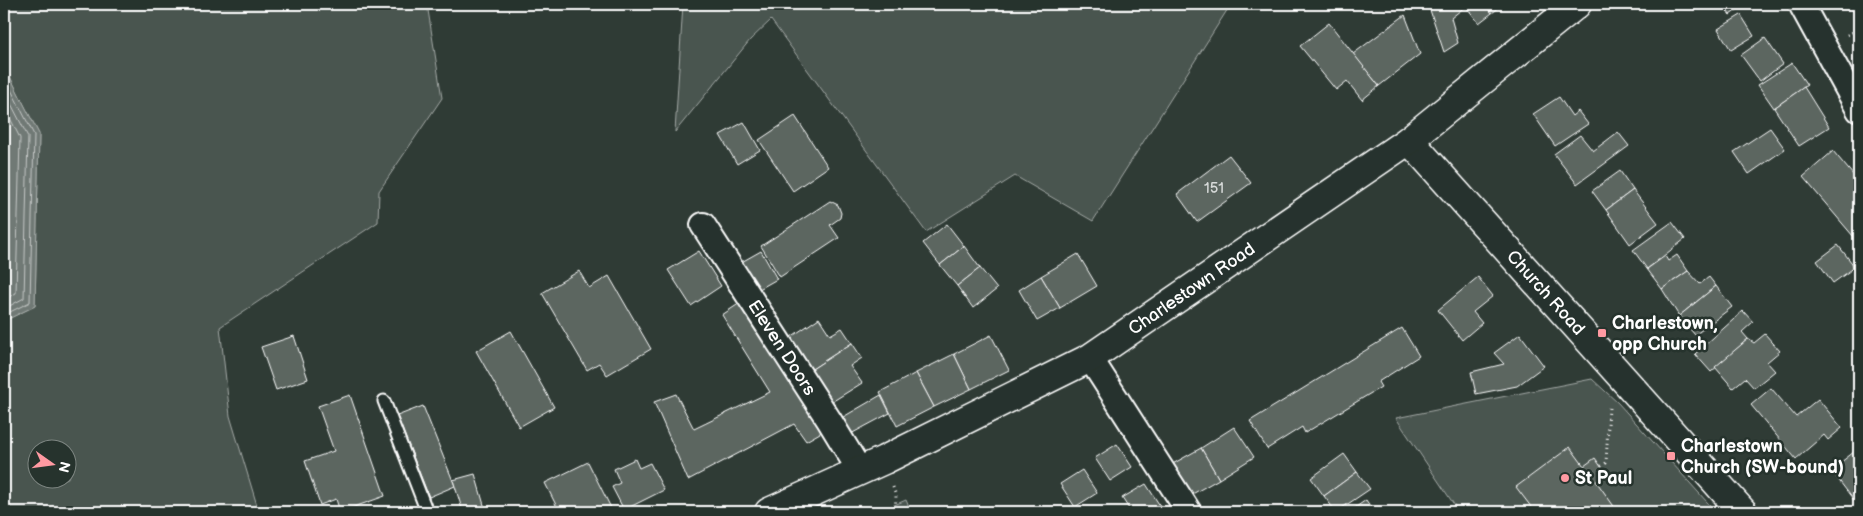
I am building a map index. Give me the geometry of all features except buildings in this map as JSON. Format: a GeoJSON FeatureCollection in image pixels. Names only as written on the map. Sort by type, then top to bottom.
{"type":"FeatureCollection","features":[{"type":"Feature","properties":{"kind":"street","name":"Charlestown Road"},"geometry":{"type":"LineString","coordinates":[[769,512],[860,471],[1090,358],[1409,140],[1577,4]]}},
{"type":"Feature","properties":{"kind":"street"},"geometry":{"type":"LineString","coordinates":[[1801,4],[1859,110]]}},
{"type":"Feature","properties":{"kind":"street","name":"Church Road"},"geometry":{"type":"LineString","coordinates":[[1409,140],[1743,512]]}},
{"type":"Feature","properties":{"kind":"street","name":"Eleven Doors"},"geometry":{"type":"LineString","coordinates":[[703,225],[860,471]]}},
{"type":"Feature","properties":{"kind":"street"},"geometry":{"type":"LineString","coordinates":[[1090,358],[1189,512]]}},
{"type":"Feature","properties":{"kind":"lane"},"geometry":{"type":"LineString","coordinates":[[384,401],[427,512]]}},
{"type":"Feature","properties":{"kind":"path"},"geometry":{"type":"LineString","coordinates":[[1601,466],[1606,463],[1610,395],[1622,377]]}},
{"type":"Feature","properties":{"kind":"shaded area"},"geometry":{"type":"Polygon","coordinates":[[[4,4],[427,4],[442,98],[379,191],[378,222],[220,327],[230,416],[259,512],[4,512],[4,321],[35,306],[39,134],[4,65],[4,4]]]}},
{"type":"Feature","properties":{"kind":"shaded area"},"geometry":{"type":"Polygon","coordinates":[[[683,4],[1231,4],[1093,221],[1015,176],[926,232],[771,20],[750,40],[675,132],[683,4]]]}},
{"type":"Feature","properties":{"kind":"shaded area"},"geometry":{"type":"Polygon","coordinates":[[[1592,379],[1618,403],[1716,512],[1459,512],[1396,418],[1592,379]]]}},
{"type":"Feature","properties":{"kind":"shaded area"},"geometry":{"type":"Polygon","coordinates":[[[906,500],[911,512],[878,512],[906,500]]]}},
{"type":"Feature","properties":{"kind":"water"},"geometry":{"type":"Polygon","coordinates":[[[4,65],[39,134],[35,306],[4,321],[4,65]]]}},
{"type":"Feature","properties":{"kind":"place","name":"Charlestown, opp Church"},"geometry":{"type":"Point","coordinates":[1602,333]}},
{"type":"Feature","properties":{"kind":"place","name":"Charlestown Church (SW-bound)"},"geometry":{"type":"Point","coordinates":[1671,456]}},
{"type":"Feature","properties":{"kind":"place","name":"St Paul"},"geometry":{"type":"Point","coordinates":[1565,478]}}]}
